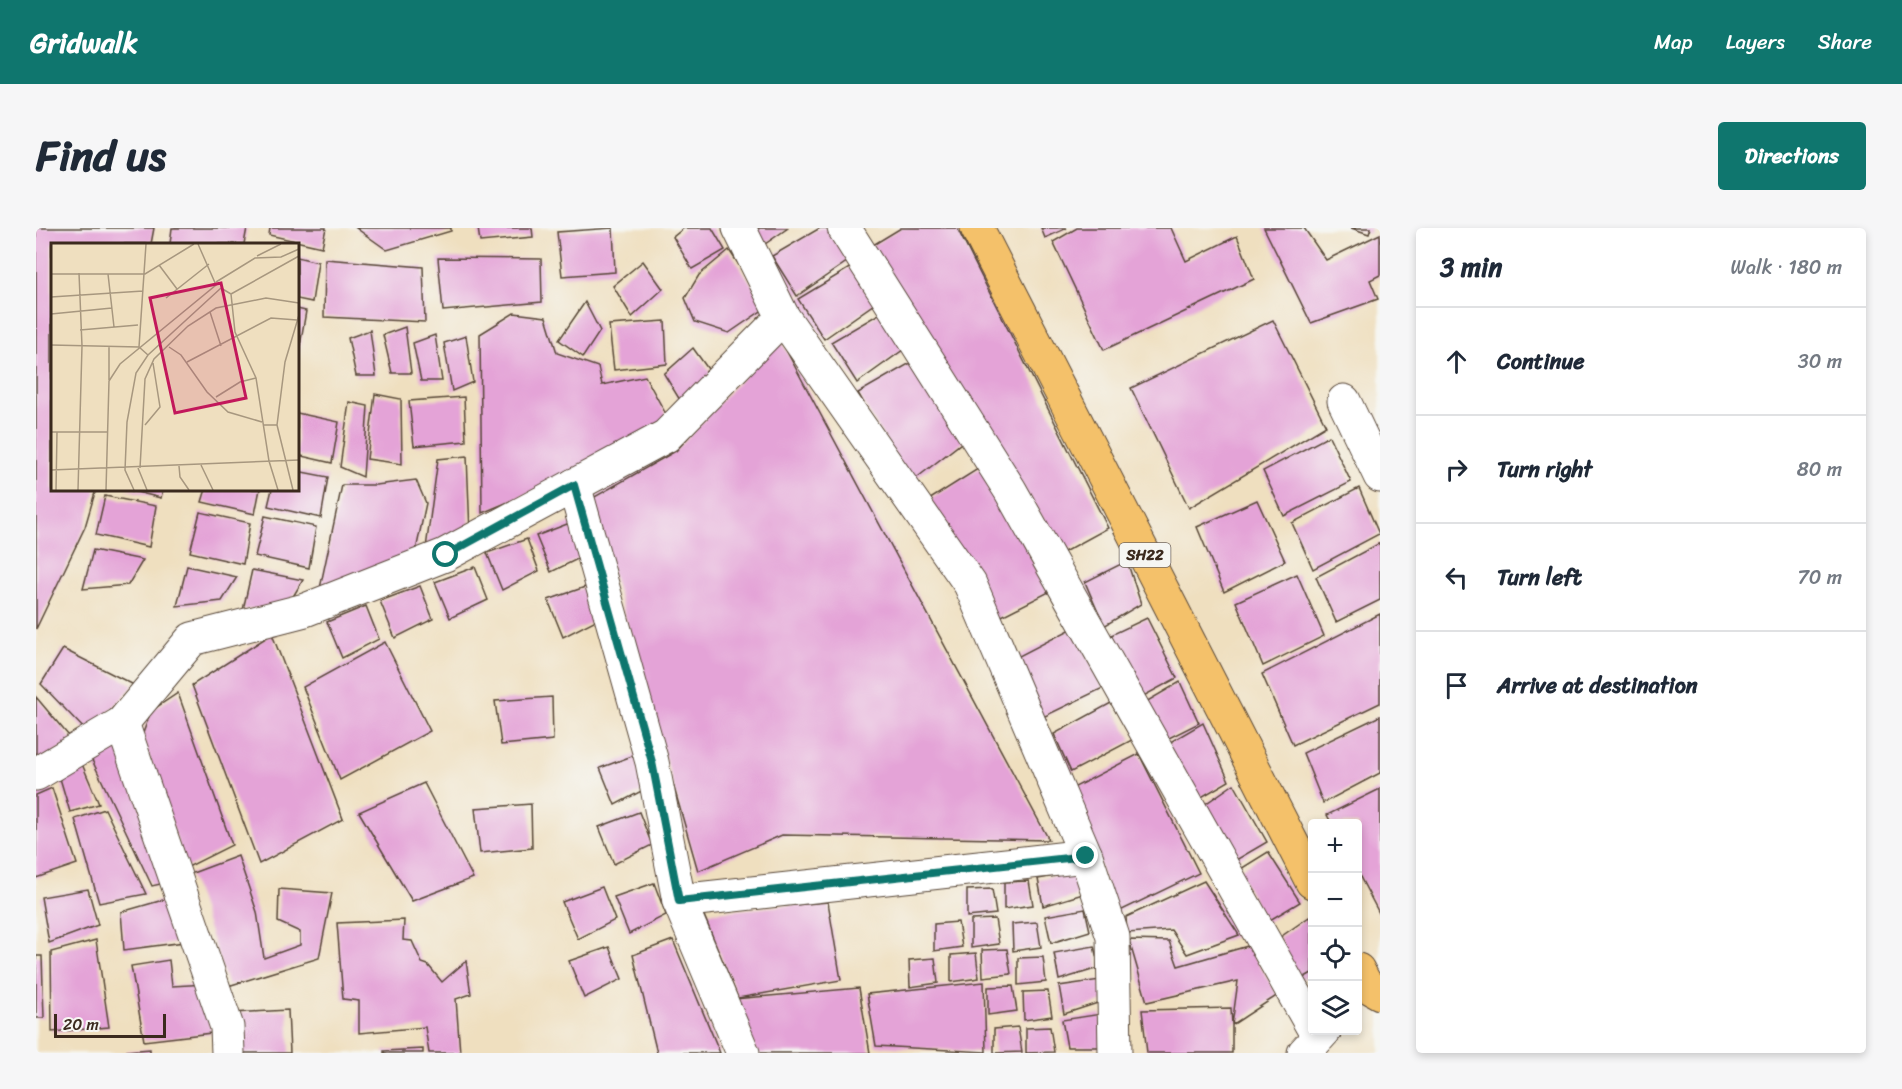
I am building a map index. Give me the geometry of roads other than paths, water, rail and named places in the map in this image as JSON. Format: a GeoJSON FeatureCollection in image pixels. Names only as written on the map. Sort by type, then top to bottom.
{"type":"FeatureCollection","features":[{"type":"Feature","properties":{"kind":"main road","name":"SH22"},"geometry":{"type":"LineString","coordinates":[[977,228],[1308,874]]}},
{"type":"Feature","properties":{"kind":"street"},"geometry":{"type":"LineString","coordinates":[[739,228],[783,317],[970,584],[1086,856],[1113,937],[1115,1053]]}},
{"type":"Feature","properties":{"kind":"street"},"geometry":{"type":"LineString","coordinates":[[844,228],[1010,490],[1308,1022]]}},
{"type":"Feature","properties":{"kind":"street"},"geometry":{"type":"LineString","coordinates":[[36,774],[122,723],[192,639],[305,610],[446,555],[666,436],[783,317]]}},
{"type":"Feature","properties":{"kind":"street"},"geometry":{"type":"LineString","coordinates":[[1344,401],[1380,476]]}},
{"type":"Feature","properties":{"kind":"street"},"geometry":{"type":"LineString","coordinates":[[574,485],[652,762],[679,901],[743,1053]]}},
{"type":"Feature","properties":{"kind":"street"},"geometry":{"type":"LineString","coordinates":[[122,723],[227,1027],[228,1053]]}},
{"type":"Feature","properties":{"kind":"street"},"geometry":{"type":"LineString","coordinates":[[679,901],[1086,856]]}}]}
